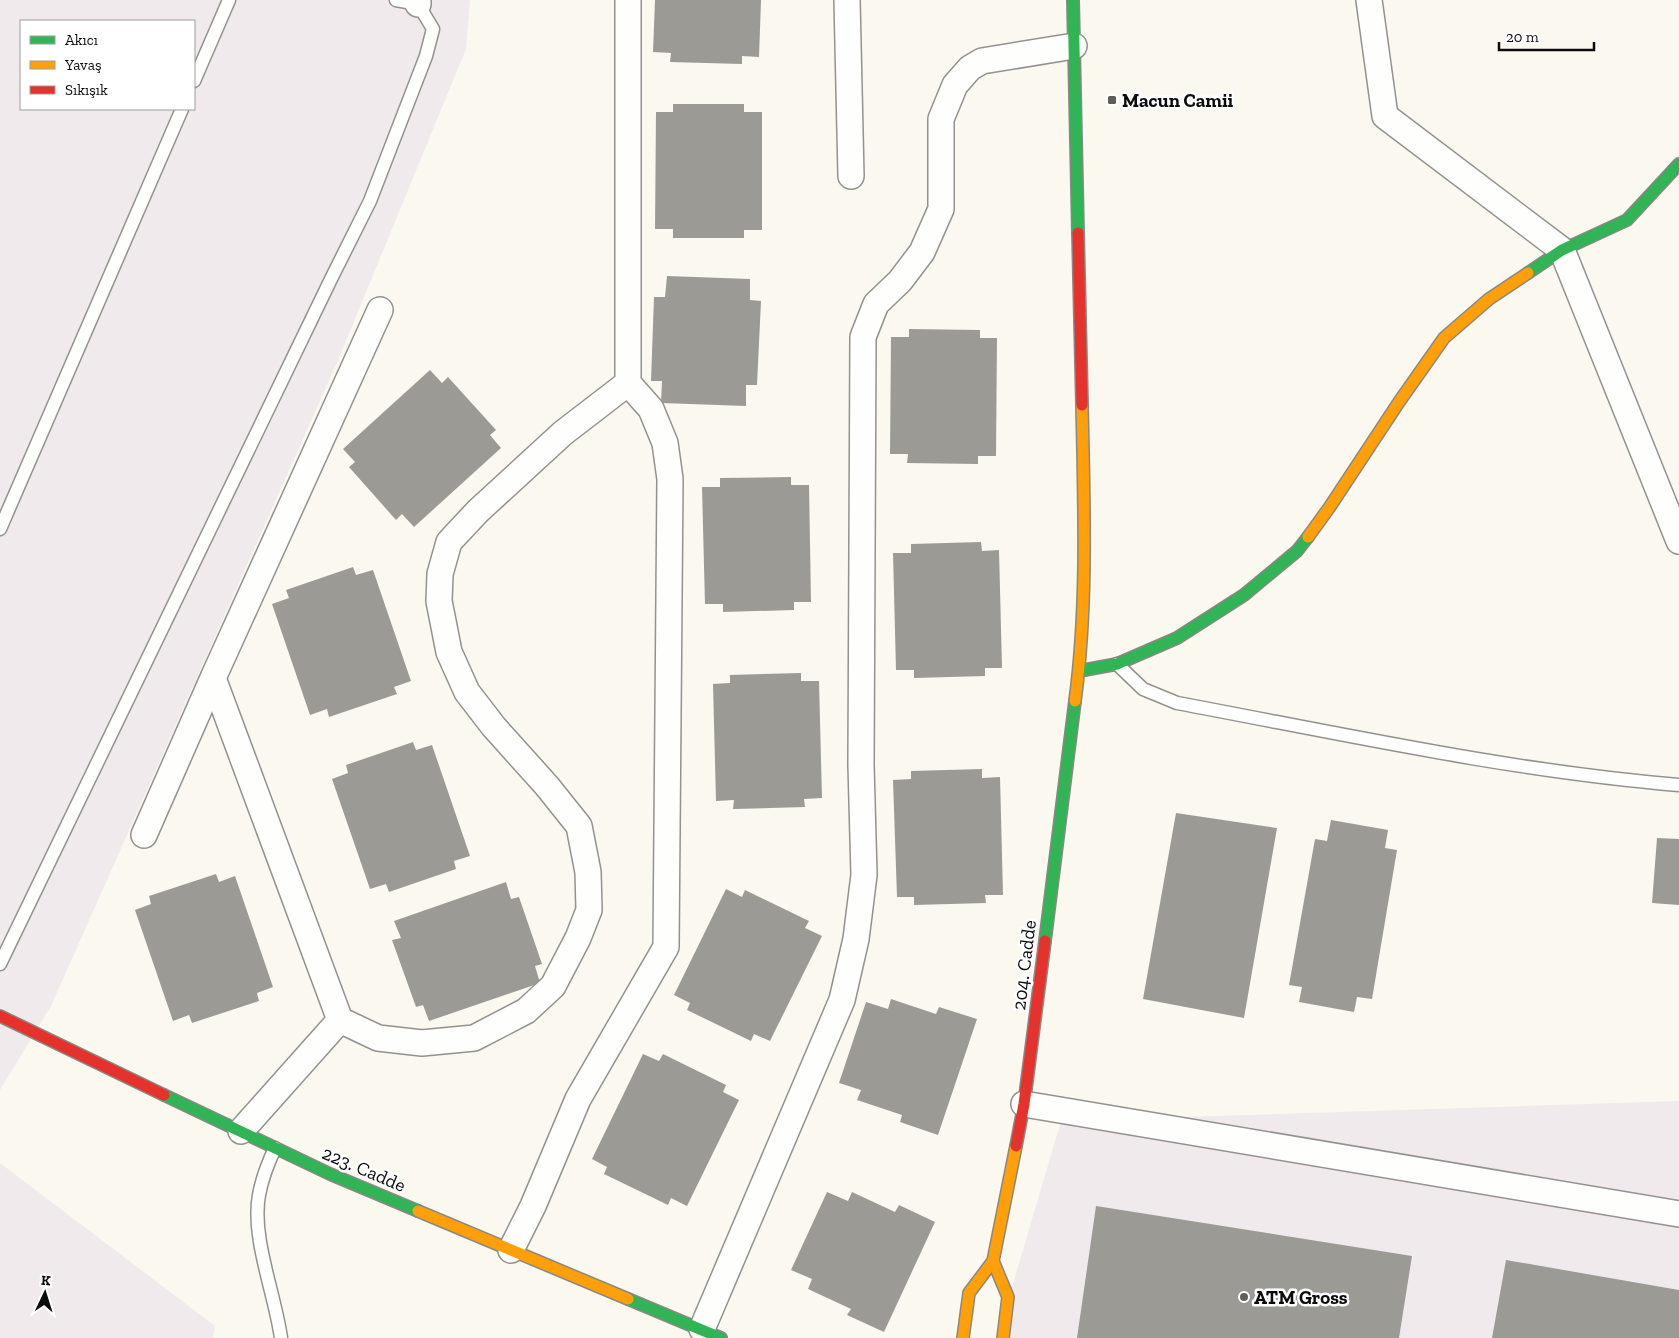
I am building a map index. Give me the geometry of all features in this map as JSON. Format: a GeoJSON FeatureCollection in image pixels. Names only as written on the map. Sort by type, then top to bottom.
{"type":"FeatureCollection","features":[{"type":"Feature","properties":{"kind":"main road","name":"204. Cadde"},"geometry":{"type":"LineString","coordinates":[[964,1338],[968,1293],[993,1261],[1024,1104],[1078,671],[1085,527],[1073,0]]}},
{"type":"Feature","properties":{"kind":"main road"},"geometry":{"type":"LineString","coordinates":[[1078,671],[1117,664],[1177,638],[1244,595],[1297,550],[1329,508],[1444,338],[1489,299],[1562,250],[1627,220],[1679,164]]}},
{"type":"Feature","properties":{"kind":"main road","name":"223. Cadde"},"geometry":{"type":"LineString","coordinates":[[0,1016],[330,1174],[712,1334]]}},
{"type":"Feature","properties":{"kind":"main road"},"geometry":{"type":"LineString","coordinates":[[993,1261],[1008,1297],[1003,1338]]}},
{"type":"Feature","properties":{"kind":"street"},"geometry":{"type":"LineString","coordinates":[[511,1250],[533,1206],[578,1099],[666,947],[670,479],[665,443],[651,409],[628,383],[628,0]]}},
{"type":"Feature","properties":{"kind":"street"},"geometry":{"type":"LineString","coordinates":[[847,0],[851,176]]}},
{"type":"Feature","properties":{"kind":"street"},"geometry":{"type":"LineString","coordinates":[[1369,0],[1385,116],[1562,250],[1679,541]]}},
{"type":"Feature","properties":{"kind":"street"},"geometry":{"type":"LineString","coordinates":[[712,1334],[842,1000],[856,939],[864,875],[860,765],[863,337],[876,304],[900,281],[922,252],[941,209],[941,119],[955,85],[970,68],[982,61],[1074,46]]}},
{"type":"Feature","properties":{"kind":"street"},"geometry":{"type":"LineString","coordinates":[[144,836],[212,678],[380,310]]}},
{"type":"Feature","properties":{"kind":"street"},"geometry":{"type":"LineString","coordinates":[[212,678],[340,1020],[378,1038],[422,1043],[474,1038],[526,1011],[553,986],[578,938],[589,910],[588,872],[579,826],[547,786],[494,727],[467,692],[449,652],[439,601],[440,574],[450,542],[478,511],[563,433],[628,383]]}},
{"type":"Feature","properties":{"kind":"street"},"geometry":{"type":"LineString","coordinates":[[241,1131],[340,1020]]}},
{"type":"Feature","properties":{"kind":"street"},"geometry":{"type":"LineString","coordinates":[[1024,1104],[1679,1214]]}},
{"type":"Feature","properties":{"kind":"lane"},"geometry":{"type":"LineString","coordinates":[[195,78],[228,0]]}},
{"type":"Feature","properties":{"kind":"lane"},"geometry":{"type":"LineString","coordinates":[[0,964],[370,201],[426,56],[433,28],[411,1]]}},
{"type":"Feature","properties":{"kind":"lane"},"geometry":{"type":"LineString","coordinates":[[0,529],[182,110]]}},
{"type":"Feature","properties":{"kind":"lane"},"geometry":{"type":"LineString","coordinates":[[1117,664],[1144,689],[1177,703],[1532,768],[1610,779],[1679,785]]}},
{"type":"Feature","properties":{"kind":"lane"},"geometry":{"type":"LineString","coordinates":[[275,1148],[264,1173],[258,1196],[257,1215],[281,1338]]}},
{"type":"Feature","properties":{"kind":"shaded area"},"geometry":{"type":"Polygon","coordinates":[[[0,0],[470,0],[466,49],[339,358],[51,1006],[0,1090],[0,0]]]}},
{"type":"Feature","properties":{"kind":"shaded area"},"geometry":{"type":"Polygon","coordinates":[[[1679,1101],[1679,1338],[997,1338],[1061,1121],[1679,1101]]]}},
{"type":"Feature","properties":{"kind":"shaded area"},"geometry":{"type":"Polygon","coordinates":[[[0,1163],[215,1326],[213,1338],[0,1338],[0,1163]]]}},
{"type":"Feature","properties":{"kind":"building"},"geometry":{"type":"Polygon","coordinates":[[[655,0],[761,0],[759,57],[742,56],[742,64],[670,62],[671,53],[653,52],[655,0]]]}},
{"type":"Feature","properties":{"kind":"building"},"geometry":{"type":"Polygon","coordinates":[[[673,104],[744,104],[744,112],[762,112],[762,230],[744,230],[744,238],[673,238],[673,229],[655,229],[656,112],[673,112],[673,104]]]}},
{"type":"Feature","properties":{"kind":"building"},"geometry":{"type":"Polygon","coordinates":[[[667,276],[750,279],[750,300],[761,301],[757,385],[746,385],[746,406],[661,403],[662,381],[651,381],[654,297],[665,297],[667,276]]]}},
{"type":"Feature","properties":{"kind":"building"},"geometry":{"type":"Polygon","coordinates":[[[909,329],[980,330],[980,338],[997,338],[996,456],[978,456],[978,464],[907,463],[908,454],[890,454],[891,337],[909,337],[909,329]]]}},
{"type":"Feature","properties":{"kind":"building"},"geometry":{"type":"Polygon","coordinates":[[[430,370],[442,383],[448,377],[496,430],[490,435],[501,448],[414,527],[402,514],[396,520],[349,467],[355,462],[343,449],[430,370]]]}},
{"type":"Feature","properties":{"kind":"building"},"geometry":{"type":"Polygon","coordinates":[[[791,477],[791,485],[809,485],[811,602],[794,602],[794,610],[723,612],[723,604],[705,604],[702,487],[720,487],[720,478],[791,477]]]}},
{"type":"Feature","properties":{"kind":"building"},"geometry":{"type":"Polygon","coordinates":[[[981,542],[982,551],[999,550],[1002,668],[985,668],[985,676],[914,678],[914,670],[896,670],[893,553],[911,553],[911,544],[981,542]]]}},
{"type":"Feature","properties":{"kind":"building"},"geometry":{"type":"Polygon","coordinates":[[[353,567],[356,575],[373,570],[411,681],[394,687],[397,694],[329,717],[327,709],[310,715],[272,604],[289,598],[286,590],[353,567]]]}},
{"type":"Feature","properties":{"kind":"building"},"geometry":{"type":"Polygon","coordinates":[[[801,673],[801,681],[819,681],[822,798],[804,799],[805,807],[733,809],[734,800],[716,801],[713,684],[730,683],[730,675],[801,673]]]}},
{"type":"Feature","properties":{"kind":"building"},"geometry":{"type":"Polygon","coordinates":[[[413,742],[416,750],[432,745],[470,856],[454,861],[456,869],[389,892],[386,884],[370,889],[332,779],[348,773],[346,765],[413,742]]]}},
{"type":"Feature","properties":{"kind":"building"},"geometry":{"type":"Polygon","coordinates":[[[982,769],[982,778],[1000,777],[1003,895],[985,895],[986,903],[914,905],[914,897],[897,897],[893,780],[911,779],[911,771],[982,769]]]}},
{"type":"Feature","properties":{"kind":"building"},"geometry":{"type":"Polygon","coordinates":[[[1176,813],[1277,828],[1244,1018],[1143,999],[1176,813]]]}},
{"type":"Feature","properties":{"kind":"building"},"geometry":{"type":"Polygon","coordinates":[[[1331,820],[1388,830],[1385,848],[1397,850],[1372,999],[1357,997],[1354,1012],[1299,1002],[1302,987],[1289,985],[1315,839],[1327,841],[1331,820]]]}},
{"type":"Feature","properties":{"kind":"building"},"geometry":{"type":"Polygon","coordinates":[[[1657,838],[1679,839],[1679,905],[1652,903],[1657,838]]]}},
{"type":"Feature","properties":{"kind":"building"},"geometry":{"type":"Polygon","coordinates":[[[216,874],[219,882],[235,876],[273,987],[257,993],[259,1001],[192,1023],[189,1015],[173,1021],[135,910],[151,904],[149,896],[216,874]]]}},
{"type":"Feature","properties":{"kind":"building"},"geometry":{"type":"Polygon","coordinates":[[[506,882],[511,899],[519,897],[542,964],[535,966],[540,983],[429,1021],[423,1005],[416,1007],[392,940],[401,938],[394,921],[506,882]]]}},
{"type":"Feature","properties":{"kind":"building"},"geometry":{"type":"Polygon","coordinates":[[[726,889],[742,897],[745,890],[809,921],[805,928],[822,936],[770,1041],[754,1034],[751,1041],[687,1010],[690,1003],[674,995],[726,889]]]}},
{"type":"Feature","properties":{"kind":"building"},"geometry":{"type":"Polygon","coordinates":[[[891,999],[936,1014],[939,1007],[977,1019],[938,1135],[900,1122],[902,1115],[857,1100],[861,1090],[839,1083],[866,1002],[888,1009],[891,999]]]}},
{"type":"Feature","properties":{"kind":"building"},"geometry":{"type":"Polygon","coordinates":[[[643,1054],[659,1061],[663,1054],[726,1085],[723,1092],[739,1100],[687,1206],[671,1198],[668,1205],[604,1174],[607,1167],[592,1159],[643,1054]]]}},
{"type":"Feature","properties":{"kind":"building"},"geometry":{"type":"Polygon","coordinates":[[[827,1192],[848,1201],[852,1192],[895,1212],[899,1205],[935,1222],[884,1332],[847,1315],[851,1309],[808,1289],[812,1279],[791,1270],[827,1192]]]}},
{"type":"Feature","properties":{"kind":"building","name":"ATM Gross"},"geometry":{"type":"Polygon","coordinates":[[[1096,1206],[1412,1256],[1399,1338],[1077,1338],[1096,1206]]]}},
{"type":"Feature","properties":{"kind":"building"},"geometry":{"type":"Polygon","coordinates":[[[1506,1260],[1679,1290],[1679,1338],[1492,1338],[1506,1260]]]}},
{"type":"Feature","properties":{"kind":"traffic: fast"},"geometry":{"type":"LineString","coordinates":[[1073,0],[1078,233]]}},
{"type":"Feature","properties":{"kind":"traffic: fast"},"geometry":{"type":"LineString","coordinates":[[1528,273],[1562,250],[1627,220],[1679,164]]}},
{"type":"Feature","properties":{"kind":"traffic: fast"},"geometry":{"type":"LineString","coordinates":[[1079,671],[1117,664],[1177,638],[1244,595],[1297,551],[1308,537]]}},
{"type":"Feature","properties":{"kind":"traffic: fast"},"geometry":{"type":"LineString","coordinates":[[1045,941],[1075,701]]}},
{"type":"Feature","properties":{"kind":"traffic: fast"},"geometry":{"type":"LineString","coordinates":[[164,1095],[330,1174],[418,1211]]}},
{"type":"Feature","properties":{"kind":"traffic: fast"},"geometry":{"type":"LineString","coordinates":[[628,1299],[721,1338]]}},
{"type":"Feature","properties":{"kind":"traffic: slow"},"geometry":{"type":"LineString","coordinates":[[1308,537],[1444,338],[1489,299],[1528,273]]}},
{"type":"Feature","properties":{"kind":"traffic: slow"},"geometry":{"type":"LineString","coordinates":[[1075,701],[1082,628],[1083,591],[1082,405]]}},
{"type":"Feature","properties":{"kind":"traffic: slow"},"geometry":{"type":"LineString","coordinates":[[963,1338],[969,1293],[993,1261],[1016,1146]]}},
{"type":"Feature","properties":{"kind":"traffic: slow"},"geometry":{"type":"LineString","coordinates":[[418,1211],[628,1299]]}},
{"type":"Feature","properties":{"kind":"traffic: slow"},"geometry":{"type":"LineString","coordinates":[[993,1261],[1008,1297],[1003,1338]]}},
{"type":"Feature","properties":{"kind":"traffic: jam"},"geometry":{"type":"LineString","coordinates":[[1078,233],[1082,405]]}},
{"type":"Feature","properties":{"kind":"traffic: jam"},"geometry":{"type":"LineString","coordinates":[[1016,1146],[1024,1104],[1045,941]]}},
{"type":"Feature","properties":{"kind":"traffic: jam"},"geometry":{"type":"LineString","coordinates":[[0,1016],[164,1095]]}},
{"type":"Feature","properties":{"kind":"place","name":"Macun Camii"},"geometry":{"type":"Point","coordinates":[1112,100]}},
{"type":"Feature","properties":{"kind":"place","name":"ATM Gross"},"geometry":{"type":"Point","coordinates":[1244,1297]}}]}
